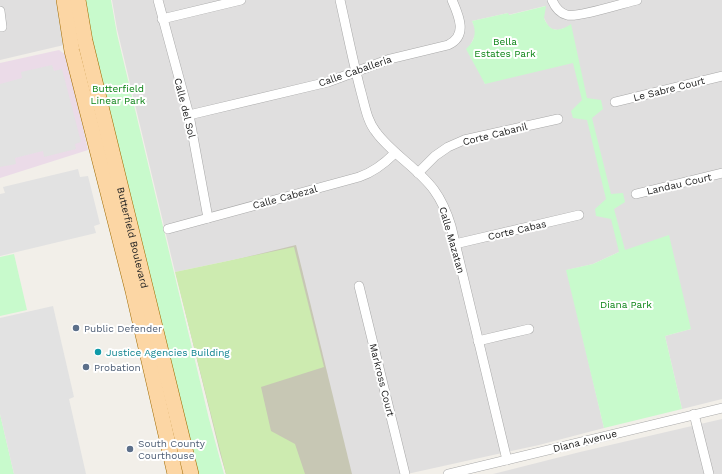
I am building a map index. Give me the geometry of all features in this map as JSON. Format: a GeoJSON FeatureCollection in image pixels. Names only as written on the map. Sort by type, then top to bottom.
{"type":"FeatureCollection","features":[{"type":"Feature","properties":{"kind":"main road","name":"Butterfield Boulevard"},"geometry":{"type":"LineString","coordinates":[[64,0],[72,51],[133,291],[175,474]]}},
{"type":"Feature","properties":{"kind":"main road","name":"Butterfield Boulevard"},"geometry":{"type":"LineString","coordinates":[[78,0],[86,48],[191,474]]}},
{"type":"Feature","properties":{"kind":"street","name":"Calle del Sol"},"geometry":{"type":"LineString","coordinates":[[158,0],[189,115],[208,218]]}},
{"type":"Feature","properties":{"kind":"street"},"geometry":{"type":"LineString","coordinates":[[162,19],[241,0]]}},
{"type":"Feature","properties":{"kind":"street","name":"Calle Mazatan"},"geometry":{"type":"LineString","coordinates":[[340,0],[367,116],[375,131],[395,153],[418,173],[434,190],[445,207],[507,460]]}},
{"type":"Feature","properties":{"kind":"street","name":"Calle Caballeria"},"geometry":{"type":"LineString","coordinates":[[189,115],[328,82],[390,59],[448,45],[454,42],[460,30],[457,12],[452,0]]}},
{"type":"Feature","properties":{"kind":"street"},"geometry":{"type":"LineString","coordinates":[[552,0],[560,12],[573,16],[637,0]]}},
{"type":"Feature","properties":{"kind":"street"},"geometry":{"type":"LineString","coordinates":[[0,11],[2,27],[0,28]]}},
{"type":"Feature","properties":{"kind":"street","name":"Le Sabre Court"},"geometry":{"type":"LineString","coordinates":[[615,102],[722,76]]}},
{"type":"Feature","properties":{"kind":"street","name":"Corte Cabanil"},"geometry":{"type":"LineString","coordinates":[[418,173],[435,156],[448,147],[464,140],[558,119]]}},
{"type":"Feature","properties":{"kind":"street","name":"Calle Cabezal"},"geometry":{"type":"LineString","coordinates":[[168,229],[371,173],[382,166],[395,153]]}},
{"type":"Feature","properties":{"kind":"street","name":"Landau Court"},"geometry":{"type":"LineString","coordinates":[[636,194],[722,173]]}},
{"type":"Feature","properties":{"kind":"street","name":"Corte Cabas"},"geometry":{"type":"LineString","coordinates":[[455,244],[579,215]]}},
{"type":"Feature","properties":{"kind":"street","name":"Markross Court"},"geometry":{"type":"LineString","coordinates":[[359,286],[405,474]]}},
{"type":"Feature","properties":{"kind":"street"},"geometry":{"type":"LineString","coordinates":[[478,342],[529,329]]}},
{"type":"Feature","properties":{"kind":"street","name":"Diana Avenue"},"geometry":{"type":"LineString","coordinates":[[448,474],[722,408]]}},
{"type":"Feature","properties":{"kind":"street"},"geometry":{"type":"LineString","coordinates":[[694,414],[709,474]]}},
{"type":"Feature","properties":{"kind":"shaded area"},"geometry":{"type":"Polygon","coordinates":[[[0,0],[57,0],[64,45],[0,60],[0,0]]]}},
{"type":"Feature","properties":{"kind":"shaded area"},"geometry":{"type":"Polygon","coordinates":[[[112,0],[722,0],[722,399],[682,409],[665,336],[691,329],[619,252],[593,264],[567,270],[604,428],[539,445],[407,474],[305,474],[294,247],[175,272],[117,29],[112,0]],[[545,6],[508,15],[508,13],[472,21],[475,28],[475,35],[470,46],[485,84],[565,28],[558,30],[552,29],[548,26],[543,16],[545,6]]]}},
{"type":"Feature","properties":{"kind":"shaded area"},"geometry":{"type":"Polygon","coordinates":[[[59,50],[67,56],[88,150],[0,178],[0,63],[59,50]]]}},
{"type":"Feature","properties":{"kind":"shaded area"},"geometry":{"type":"Polygon","coordinates":[[[52,65],[54,71],[62,69],[81,142],[75,144],[76,149],[44,157],[43,151],[15,158],[16,164],[0,167],[0,84],[22,78],[21,72],[52,65]]]}},
{"type":"Feature","properties":{"kind":"shaded area"},"geometry":{"type":"Polygon","coordinates":[[[78,169],[80,177],[88,176],[100,224],[94,226],[96,233],[0,256],[0,194],[5,193],[3,187],[78,169]]]}},
{"type":"Feature","properties":{"kind":"shaded area"},"geometry":{"type":"Polygon","coordinates":[[[296,245],[352,474],[226,474],[176,274],[296,245]]]}},
{"type":"Feature","properties":{"kind":"shaded area"},"geometry":{"type":"Polygon","coordinates":[[[53,306],[74,397],[69,399],[86,474],[14,474],[0,414],[0,318],[53,306]]]}},
{"type":"Feature","properties":{"kind":"shaded area"},"geometry":{"type":"Polygon","coordinates":[[[722,419],[722,474],[493,474],[580,452],[722,419]]]}},
{"type":"Feature","properties":{"kind":"green space","name":"Butterfield Linear Park"},"geometry":{"type":"Polygon","coordinates":[[[84,0],[111,0],[117,34],[209,419],[224,474],[197,474],[100,73],[84,0]]]}},
{"type":"Feature","properties":{"kind":"green space","name":"Diana Park"},"geometry":{"type":"Polygon","coordinates":[[[546,6],[544,18],[546,23],[552,29],[563,29],[571,24],[587,98],[601,100],[603,109],[592,118],[611,194],[623,193],[625,202],[614,209],[625,250],[669,235],[691,329],[665,336],[682,409],[604,428],[566,270],[593,264],[619,252],[611,219],[596,216],[595,209],[606,199],[587,120],[573,118],[571,111],[582,100],[573,63],[485,84],[466,49],[473,40],[475,33],[472,21],[508,13],[509,15],[546,6]]]}},
{"type":"Feature","properties":{"kind":"green space"},"geometry":{"type":"Polygon","coordinates":[[[294,247],[324,367],[261,387],[271,431],[295,444],[305,474],[226,474],[175,272],[294,247]]]}},
{"type":"Feature","properties":{"kind":"green space"},"geometry":{"type":"Polygon","coordinates":[[[14,254],[27,310],[0,316],[0,257],[14,254]]]}},
{"type":"Feature","properties":{"kind":"green space"},"geometry":{"type":"Polygon","coordinates":[[[0,414],[14,474],[0,474],[0,414]]]}},
{"type":"Feature","properties":{"kind":"place","name":"Public Defender"},"geometry":{"type":"Point","coordinates":[76,328]}},
{"type":"Feature","properties":{"kind":"place","name":"Justice Agencies Building"},"geometry":{"type":"Point","coordinates":[98,352]}},
{"type":"Feature","properties":{"kind":"place","name":"Probation"},"geometry":{"type":"Point","coordinates":[86,367]}},
{"type":"Feature","properties":{"kind":"place","name":"South County Courthouse"},"geometry":{"type":"Point","coordinates":[130,449]}},
{"type":"Feature","properties":{"kind":"park label","name":"Bella Estates Park"},"geometry":{"type":"Point","coordinates":[505,46]}}]}
